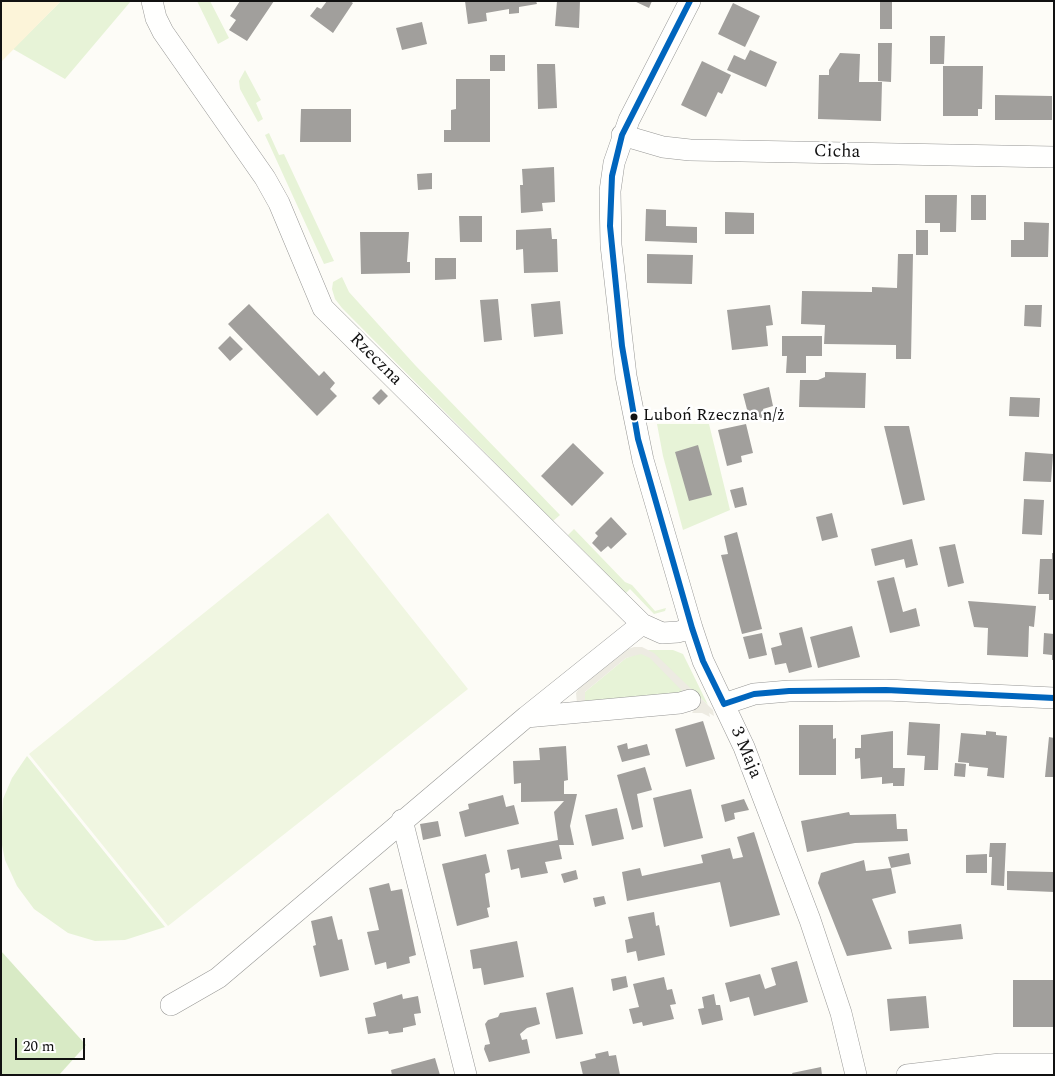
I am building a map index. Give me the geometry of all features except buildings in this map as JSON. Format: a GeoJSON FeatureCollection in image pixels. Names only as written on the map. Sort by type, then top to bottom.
{"type":"FeatureCollection","features":[{"type":"Feature","properties":{"kind":"street","name":"Rzeczna"},"geometry":{"type":"LineString","coordinates":[[152,1],[156,18],[163,32],[265,178],[279,203],[323,308],[642,624],[662,633],[678,632],[692,628]]}},
{"type":"Feature","properties":{"kind":"street","name":"3 Maja"},"geometry":{"type":"LineString","coordinates":[[690,1],[622,135],[614,163],[610,204],[613,268],[623,353],[638,439],[660,525],[692,628],[703,661],[747,754],[810,920],[841,1013],[856,1075]]}},
{"type":"Feature","properties":{"kind":"street","name":"Cicha"},"geometry":{"type":"LineString","coordinates":[[622,135],[663,147],[690,150],[1054,157]]}},
{"type":"Feature","properties":{"kind":"street"},"geometry":{"type":"LineString","coordinates":[[172,1005],[218,978],[405,829],[526,717],[642,624]]}},
{"type":"Feature","properties":{"kind":"street"},"geometry":{"type":"LineString","coordinates":[[724,704],[754,694],[789,691],[886,690],[1054,698]]}},
{"type":"Feature","properties":{"kind":"street"},"geometry":{"type":"LineString","coordinates":[[526,717],[680,703],[690,700]]}},
{"type":"Feature","properties":{"kind":"street"},"geometry":{"type":"LineString","coordinates":[[405,829],[466,1075]]}},
{"type":"Feature","properties":{"kind":"street"},"geometry":{"type":"LineString","coordinates":[[907,1075],[1000,1064],[1054,1064]]}},
{"type":"Feature","properties":{"kind":"green space"},"geometry":{"type":"Polygon","coordinates":[[[61,1],[131,1],[65,79],[13,49],[61,1]]]}},
{"type":"Feature","properties":{"kind":"green space"},"geometry":{"type":"Polygon","coordinates":[[[197,1],[210,1],[229,38],[218,44],[197,1]]]}},
{"type":"Feature","properties":{"kind":"green space"},"geometry":{"type":"Polygon","coordinates":[[[245,70],[261,100],[256,103],[263,119],[258,122],[240,89],[239,81],[245,70]]]}},
{"type":"Feature","properties":{"kind":"green space"},"geometry":{"type":"Polygon","coordinates":[[[269,133],[279,155],[284,154],[334,261],[324,264],[265,135],[269,133]]]}},
{"type":"Feature","properties":{"kind":"green space"},"geometry":{"type":"Polygon","coordinates":[[[342,277],[349,292],[415,365],[560,515],[553,521],[342,308],[335,299],[332,289],[333,282],[342,277]]]}},
{"type":"Feature","properties":{"kind":"green space"},"geometry":{"type":"Polygon","coordinates":[[[657,424],[709,424],[730,510],[683,530],[663,456],[657,424]]]}},
{"type":"Feature","properties":{"kind":"green space"},"geometry":{"type":"Polygon","coordinates":[[[328,513],[468,689],[168,926],[29,754],[328,513]]]}},
{"type":"Feature","properties":{"kind":"green space"},"geometry":{"type":"Polygon","coordinates":[[[574,529],[625,582],[632,585],[655,611],[666,608],[665,611],[654,614],[630,589],[626,593],[568,535],[574,529]]]}},
{"type":"Feature","properties":{"kind":"green space"},"geometry":{"type":"Polygon","coordinates":[[[649,650],[673,650],[683,654],[708,705],[691,689],[685,694],[585,703],[585,692],[626,658],[649,650]]]}},
{"type":"Feature","properties":{"kind":"green space"},"geometry":{"type":"Polygon","coordinates":[[[27,756],[165,927],[125,940],[95,941],[68,933],[34,909],[17,886],[5,860],[1,840],[3,799],[12,778],[27,756]]]}},
{"type":"Feature","properties":{"kind":"green space"},"geometry":{"type":"Polygon","coordinates":[[[1,951],[86,1045],[59,1075],[1,1075],[1,951]]]}},
{"type":"Feature","properties":{"kind":"sand"},"geometry":{"type":"Polygon","coordinates":[[[1,1],[61,1],[1,62],[1,1]]]}},
{"type":"Feature","properties":{"kind":"shaded area"},"geometry":{"type":"Polygon","coordinates":[[[642,647],[654,653],[713,710],[714,716],[709,713],[710,717],[702,713],[692,713],[695,709],[685,694],[650,658],[641,654],[626,658],[585,692],[585,703],[577,703],[576,693],[579,688],[628,649],[642,647]]]}},
{"type":"Feature","properties":{"kind":"transit line"},"geometry":{"type":"LineString","coordinates":[[690,1],[622,135],[612,176],[610,226],[622,346],[638,439],[692,628],[703,661],[724,704]]}},
{"type":"Feature","properties":{"kind":"transit line"},"geometry":{"type":"LineString","coordinates":[[724,704],[754,694],[789,691],[886,690],[1054,698]]}},
{"type":"Feature","properties":{"kind":"place","name":"Luboń Rzeczna n/ż"},"geometry":{"type":"Point","coordinates":[634,417]}}]}
